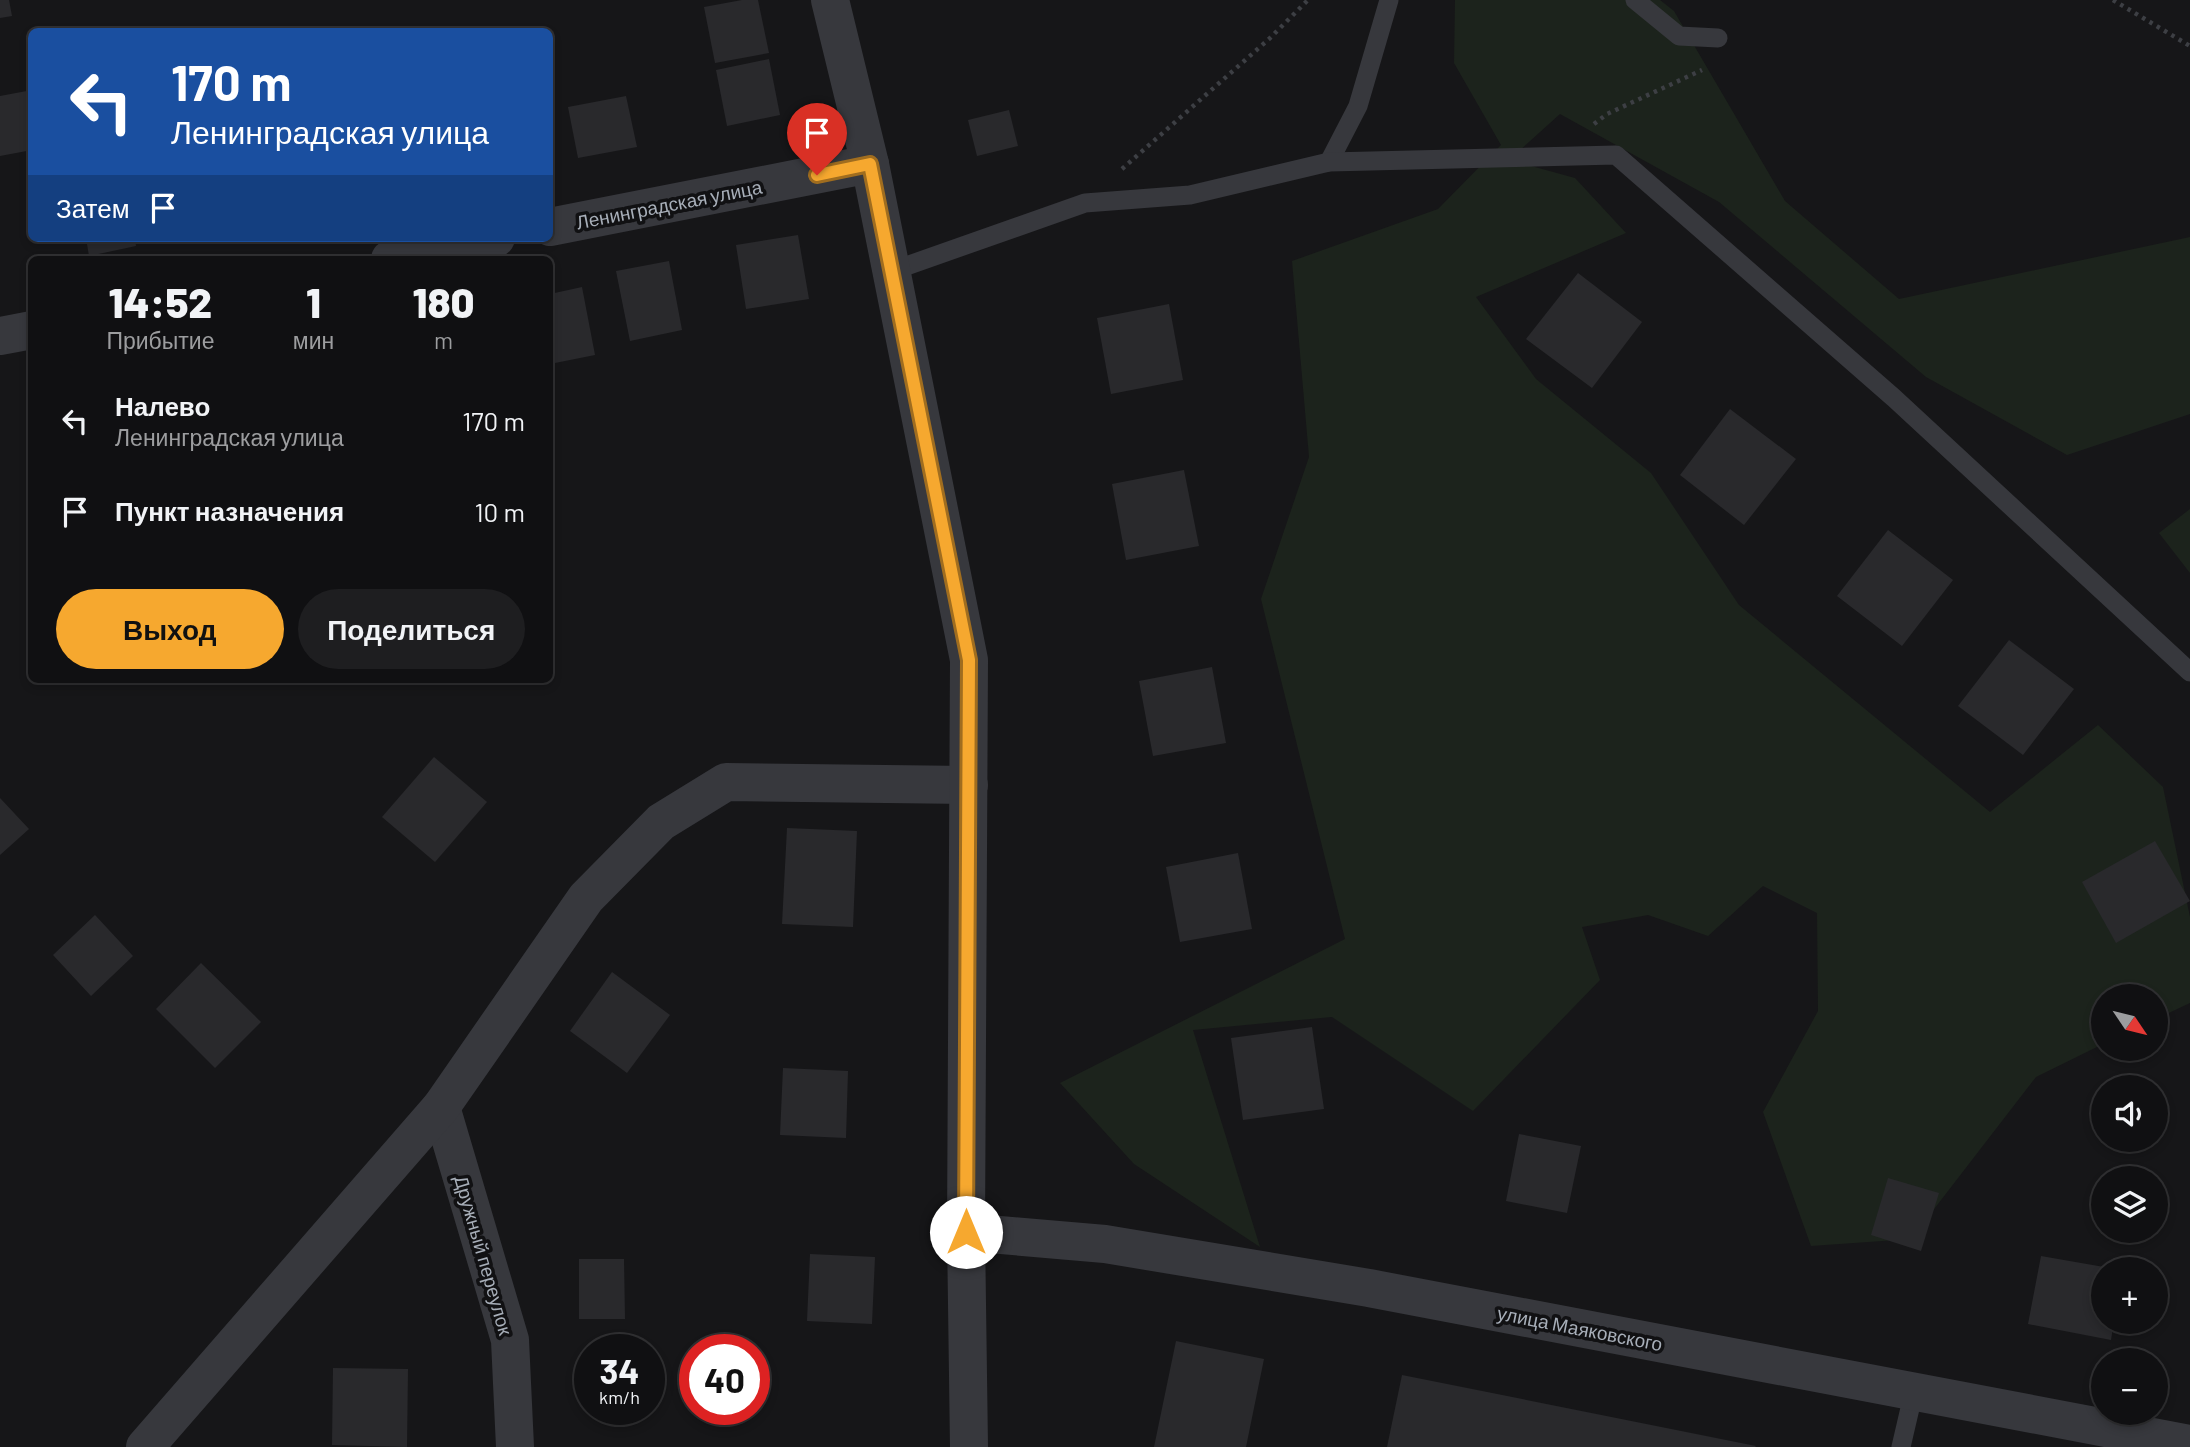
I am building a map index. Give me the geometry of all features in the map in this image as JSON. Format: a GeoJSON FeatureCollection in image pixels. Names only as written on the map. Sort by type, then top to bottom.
{"type":"FeatureCollection","features":[{"type":"Feature","properties":{"kind":"street"},"geometry":{"type":"LineString","coordinates":[[830,0],[870,164],[969,660],[966,1232],[969,1447]]}},
{"type":"Feature","properties":{"kind":"street","name":"Ленинградская улица"},"geometry":{"type":"LineString","coordinates":[[553,227],[870,164]]}},
{"type":"Feature","properties":{"kind":"street"},"geometry":{"type":"LineString","coordinates":[[405,256],[476,242]]}},
{"type":"Feature","properties":{"kind":"street"},"geometry":{"type":"LineString","coordinates":[[0,336],[28,331]]}},
{"type":"Feature","properties":{"kind":"street"},"geometry":{"type":"LineString","coordinates":[[145,1447],[441,1107],[586,898],[661,822],[726,782],[969,785]]}},
{"type":"Feature","properties":{"kind":"street","name":"Дружный переулок"},"geometry":{"type":"LineString","coordinates":[[441,1107],[510,1340],[515,1447]]}},
{"type":"Feature","properties":{"kind":"street","name":"улица Маяковского"},"geometry":{"type":"LineString","coordinates":[[966,1232],[1105,1244],[1356,1286],[2190,1444]]}},
{"type":"Feature","properties":{"kind":"lane"},"geometry":{"type":"LineString","coordinates":[[1329,162],[1358,106],[1390,0]]}},
{"type":"Feature","properties":{"kind":"lane"},"geometry":{"type":"LineString","coordinates":[[1634,0],[1679,36],[1718,38]]}},
{"type":"Feature","properties":{"kind":"lane"},"geometry":{"type":"LineString","coordinates":[[892,271],[1085,203],[1190,195],[1329,162],[1616,155],[1894,398],[2190,672]]}},
{"type":"Feature","properties":{"kind":"lane"},"geometry":{"type":"LineString","coordinates":[[1901,1447],[1914,1391]]}},
{"type":"Feature","properties":{"kind":"path"},"geometry":{"type":"LineString","coordinates":[[1085,203],[1269,39],[1308,0]]}},
{"type":"Feature","properties":{"kind":"path"},"geometry":{"type":"LineString","coordinates":[[2113,0],[2190,46]]}},
{"type":"Feature","properties":{"kind":"path"},"geometry":{"type":"LineString","coordinates":[[1552,156],[1606,114],[1713,65]]}},
{"type":"Feature","properties":{"kind":"shaded area"},"geometry":{"type":"Polygon","coordinates":[[[1455,0],[1660,0],[1674,11],[1785,201],[1899,299],[2190,237],[2190,414],[2067,455],[1926,377],[1719,202],[1560,114],[1509,160],[1575,178],[1626,233],[1476,297],[1536,379],[1651,473],[1739,605],[1990,812],[2098,725],[2163,787],[2190,917],[2190,1003],[2168,1013],[2168,984],[2091,984],[2091,1050],[2036,1077],[1911,1239],[1811,1246],[1763,1112],[1818,1011],[1817,913],[1763,886],[1708,936],[1648,915],[1582,927],[1600,980],[1473,1111],[1332,1017],[1193,1030],[1260,1247],[1134,1164],[1060,1083],[1345,939],[1261,599],[1309,457],[1292,261],[1438,209],[1501,145],[1454,63],[1455,0]]]}},
{"type":"Feature","properties":{"kind":"shaded area"},"geometry":{"type":"Polygon","coordinates":[[[2190,509],[2190,573],[2159,533],[2190,509]]]}},
{"type":"Feature","properties":{"kind":"building"},"geometry":{"type":"Polygon","coordinates":[[[0,0],[9,0],[12,16],[0,18],[0,0]]]}},
{"type":"Feature","properties":{"kind":"building"},"geometry":{"type":"Polygon","coordinates":[[[758,0],[769,53],[715,63],[704,7],[758,0]]]}},
{"type":"Feature","properties":{"kind":"building"},"geometry":{"type":"Polygon","coordinates":[[[769,59],[780,115],[727,126],[716,70],[769,59]]]}},
{"type":"Feature","properties":{"kind":"building"},"geometry":{"type":"Polygon","coordinates":[[[28,91],[28,151],[0,156],[0,96],[28,91]]]}},
{"type":"Feature","properties":{"kind":"building"},"geometry":{"type":"Polygon","coordinates":[[[626,96],[637,147],[578,158],[568,107],[626,96]]]}},
{"type":"Feature","properties":{"kind":"building"},"geometry":{"type":"Polygon","coordinates":[[[1009,110],[1018,146],[977,156],[968,120],[1009,110]]]}},
{"type":"Feature","properties":{"kind":"building"},"geometry":{"type":"Polygon","coordinates":[[[798,235],[809,299],[746,309],[736,245],[798,235]]]}},
{"type":"Feature","properties":{"kind":"building"},"geometry":{"type":"Polygon","coordinates":[[[87,242],[136,242],[136,246],[89,256],[87,242]]]}},
{"type":"Feature","properties":{"kind":"building"},"geometry":{"type":"Polygon","coordinates":[[[669,261],[682,330],[630,341],[616,271],[669,261]]]}},
{"type":"Feature","properties":{"kind":"building"},"geometry":{"type":"Polygon","coordinates":[[[1578,273],[1642,322],[1592,388],[1526,339],[1578,273]]]}},
{"type":"Feature","properties":{"kind":"building"},"geometry":{"type":"Polygon","coordinates":[[[582,287],[595,355],[553,363],[553,293],[582,287]]]}},
{"type":"Feature","properties":{"kind":"building"},"geometry":{"type":"Polygon","coordinates":[[[1169,304],[1183,380],[1111,394],[1097,318],[1169,304]]]}},
{"type":"Feature","properties":{"kind":"building"},"geometry":{"type":"Polygon","coordinates":[[[1730,409],[1796,459],[1744,525],[1680,475],[1730,409]]]}},
{"type":"Feature","properties":{"kind":"building"},"geometry":{"type":"Polygon","coordinates":[[[1184,470],[1199,546],[1126,560],[1112,484],[1184,470]]]}},
{"type":"Feature","properties":{"kind":"building"},"geometry":{"type":"Polygon","coordinates":[[[1888,530],[1953,580],[1902,646],[1837,596],[1888,530]]]}},
{"type":"Feature","properties":{"kind":"building"},"geometry":{"type":"Polygon","coordinates":[[[2009,640],[2074,689],[2023,755],[1958,706],[2009,640]]]}},
{"type":"Feature","properties":{"kind":"building"},"geometry":{"type":"Polygon","coordinates":[[[1212,667],[1226,743],[1153,756],[1139,681],[1212,667]]]}},
{"type":"Feature","properties":{"kind":"building"},"geometry":{"type":"Polygon","coordinates":[[[434,757],[487,802],[435,862],[382,817],[434,757]]]}},
{"type":"Feature","properties":{"kind":"building"},"geometry":{"type":"Polygon","coordinates":[[[0,798],[29,829],[0,855],[0,798]]]}},
{"type":"Feature","properties":{"kind":"building"},"geometry":{"type":"Polygon","coordinates":[[[787,828],[857,831],[853,927],[782,924],[787,828]]]}},
{"type":"Feature","properties":{"kind":"building"},"geometry":{"type":"Polygon","coordinates":[[[2155,841],[2190,901],[2116,943],[2082,882],[2155,841]]]}},
{"type":"Feature","properties":{"kind":"building"},"geometry":{"type":"Polygon","coordinates":[[[1238,853],[1252,929],[1180,942],[1166,867],[1238,853]]]}},
{"type":"Feature","properties":{"kind":"building"},"geometry":{"type":"Polygon","coordinates":[[[95,915],[133,956],[91,996],[53,955],[95,915]]]}},
{"type":"Feature","properties":{"kind":"building"},"geometry":{"type":"Polygon","coordinates":[[[201,963],[261,1022],[215,1068],[156,1009],[201,963]]]}},
{"type":"Feature","properties":{"kind":"building"},"geometry":{"type":"Polygon","coordinates":[[[612,972],[670,1015],[627,1073],[570,1031],[612,972]]]}},
{"type":"Feature","properties":{"kind":"building"},"geometry":{"type":"Polygon","coordinates":[[[1312,1027],[1324,1109],[1243,1120],[1231,1038],[1312,1027]]]}},
{"type":"Feature","properties":{"kind":"building"},"geometry":{"type":"Polygon","coordinates":[[[783,1068],[848,1071],[846,1138],[780,1135],[783,1068]]]}},
{"type":"Feature","properties":{"kind":"building"},"geometry":{"type":"Polygon","coordinates":[[[1519,1134],[1581,1146],[1567,1213],[1506,1201],[1519,1134]]]}},
{"type":"Feature","properties":{"kind":"building"},"geometry":{"type":"Polygon","coordinates":[[[1888,1178],[1939,1193],[1921,1251],[1871,1235],[1888,1178]]]}},
{"type":"Feature","properties":{"kind":"building"},"geometry":{"type":"Polygon","coordinates":[[[810,1254],[875,1257],[872,1324],[807,1321],[810,1254]]]}},
{"type":"Feature","properties":{"kind":"building"},"geometry":{"type":"Polygon","coordinates":[[[2041,1256],[2091,1265],[2091,1334],[2112,1334],[2111,1340],[2028,1324],[2041,1256]]]}},
{"type":"Feature","properties":{"kind":"building"},"geometry":{"type":"Polygon","coordinates":[[[579,1259],[624,1259],[625,1319],[579,1319],[579,1259]]]}},
{"type":"Feature","properties":{"kind":"building"},"geometry":{"type":"Polygon","coordinates":[[[1176,1341],[1264,1359],[1246,1447],[1154,1447],[1176,1341]]]}},
{"type":"Feature","properties":{"kind":"building"},"geometry":{"type":"Polygon","coordinates":[[[333,1368],[408,1369],[407,1447],[332,1445],[333,1368]]]}},
{"type":"Feature","properties":{"kind":"building"},"geometry":{"type":"Polygon","coordinates":[[[1402,1375],[1756,1446],[1387,1447],[1402,1375]]]}},
{"type":"Feature","properties":{"kind":"route"},"geometry":{"type":"LineString","coordinates":[[817,175],[870,164],[969,660],[966,1232]]}}]}
